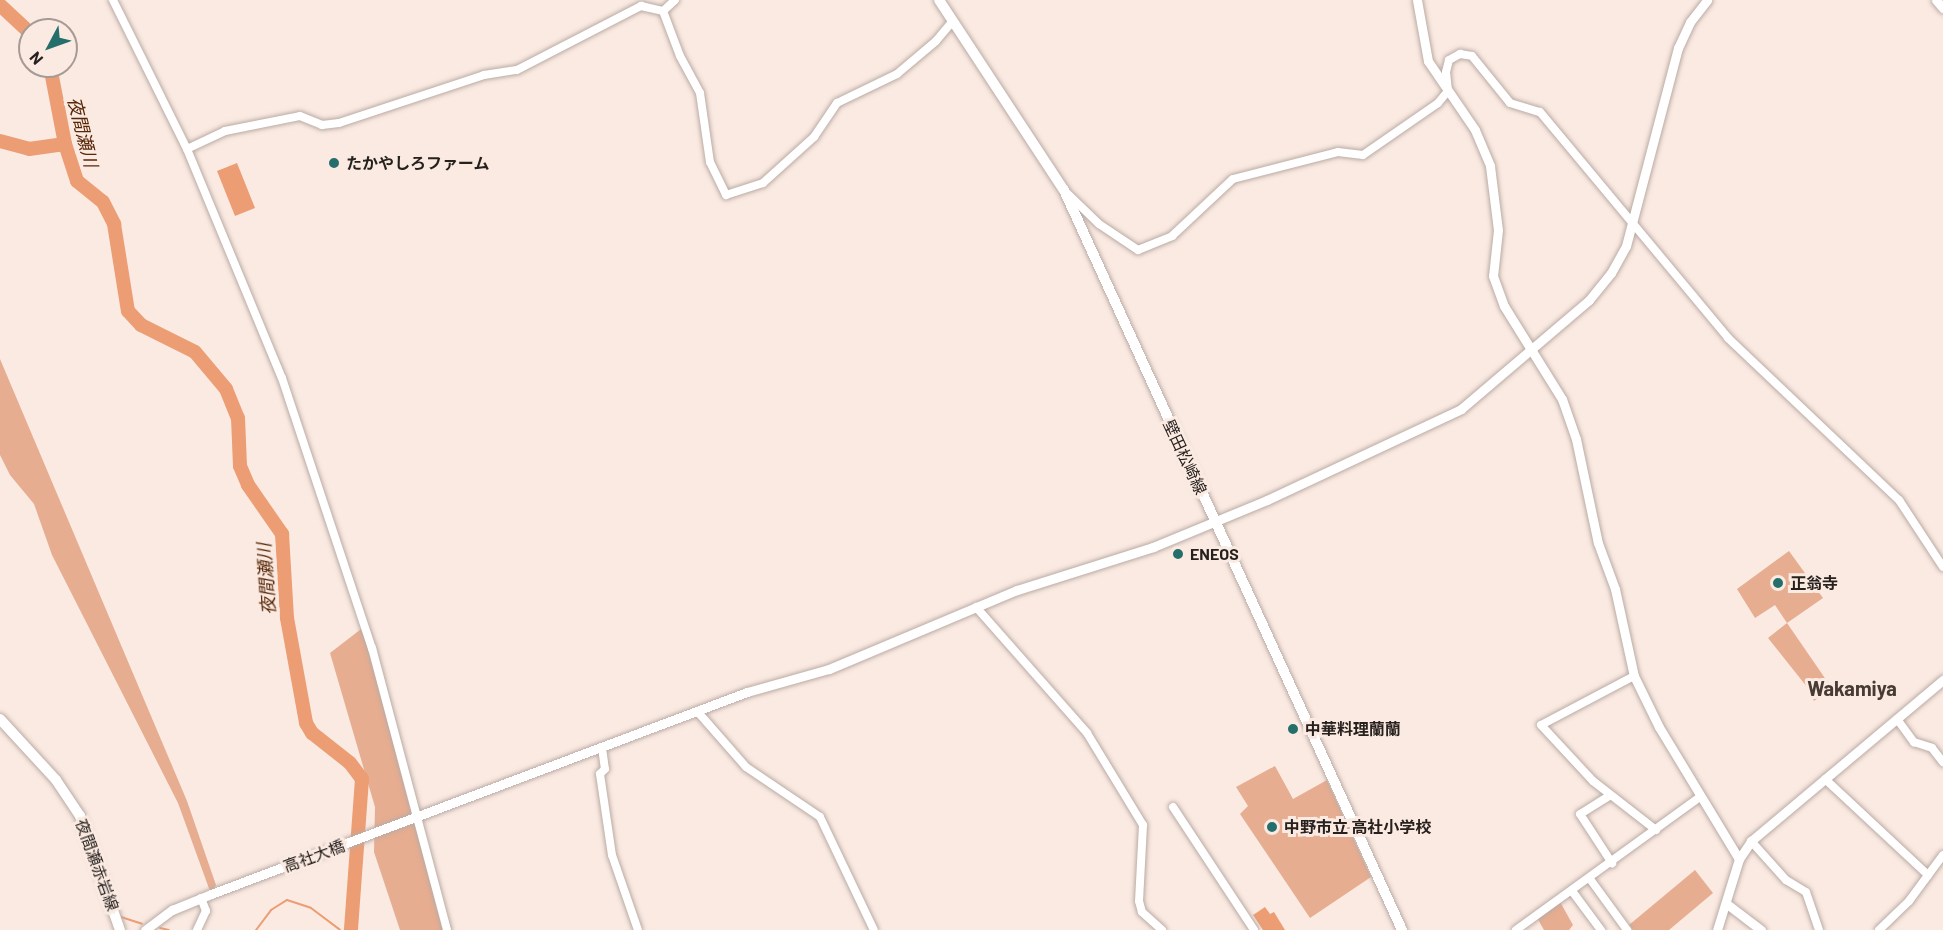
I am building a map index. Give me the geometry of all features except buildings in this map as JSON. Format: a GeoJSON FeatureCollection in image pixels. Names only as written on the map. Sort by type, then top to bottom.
{"type":"FeatureCollection","features":[{"type":"Feature","properties":{"kind":"main road","name":"壁田松崎線"},"geometry":{"type":"LineString","coordinates":[[944,2],[953,21],[1064,190],[1402,930]]}},
{"type":"Feature","properties":{"kind":"main road","name":"夜間瀬赤岩線"},"geometry":{"type":"LineString","coordinates":[[0,719],[56,780],[80,816],[120,930]]}},
{"type":"Feature","properties":{"kind":"street"},"geometry":{"type":"LineString","coordinates":[[112,0],[187,149],[282,378],[326,503],[372,648],[447,930]]}},
{"type":"Feature","properties":{"kind":"street"},"geometry":{"type":"LineString","coordinates":[[663,11],[675,0]]}},
{"type":"Feature","properties":{"kind":"street"},"geometry":{"type":"LineString","coordinates":[[1417,0],[1428,61],[1475,130],[1490,166],[1498,230],[1493,276],[1504,306],[1562,399],[1576,439],[1598,543],[1615,589],[1634,676],[1700,797],[1739,859]]}},
{"type":"Feature","properties":{"kind":"street","name":"高社大橋"},"geometry":{"type":"LineString","coordinates":[[145,930],[172,910],[211,894],[418,818],[747,692],[829,669],[976,607],[1056,577],[1111,563],[1215,522],[1461,409],[1589,300],[1604,282],[1626,246],[1678,48],[1690,22],[1707,0]]}},
{"type":"Feature","properties":{"kind":"street"},"geometry":{"type":"LineString","coordinates":[[1936,0],[1943,8]]}},
{"type":"Feature","properties":{"kind":"street"},"geometry":{"type":"LineString","coordinates":[[187,149],[225,131],[300,116],[322,125],[339,123],[484,75],[517,70],[641,6],[663,11]]}},
{"type":"Feature","properties":{"kind":"street"},"geometry":{"type":"LineString","coordinates":[[663,11],[680,56],[700,93],[710,162],[726,195],[763,183],[814,137],[837,103],[897,74],[936,41],[953,21]]}},
{"type":"Feature","properties":{"kind":"street"},"geometry":{"type":"LineString","coordinates":[[1064,190],[1099,224],[1138,250],[1172,236],[1233,179],[1338,152],[1363,155],[1438,103],[1448,91],[1446,72],[1449,60],[1460,54],[1473,56],[1510,103],[1540,111],[1632,223],[1713,315],[1728,338],[1899,500],[1943,567]]}},
{"type":"Feature","properties":{"kind":"street"},"geometry":{"type":"LineString","coordinates":[[976,607],[1088,733],[1143,825],[1139,901],[1142,912],[1162,930]]}},
{"type":"Feature","properties":{"kind":"street"},"geometry":{"type":"LineString","coordinates":[[1634,676],[1541,725],[1609,796],[1656,830]]}},
{"type":"Feature","properties":{"kind":"street"},"geometry":{"type":"LineString","coordinates":[[1717,930],[1727,904],[1739,859],[1751,841],[1943,680]]}},
{"type":"Feature","properties":{"kind":"street"},"geometry":{"type":"LineString","coordinates":[[697,711],[746,767],[820,817],[874,930]]}},
{"type":"Feature","properties":{"kind":"street"},"geometry":{"type":"LineString","coordinates":[[1897,719],[1914,742],[1932,748],[1943,762]]}},
{"type":"Feature","properties":{"kind":"street"},"geometry":{"type":"LineString","coordinates":[[602,748],[605,769],[600,774],[612,855],[638,930]]}},
{"type":"Feature","properties":{"kind":"street"},"geometry":{"type":"LineString","coordinates":[[1825,779],[1928,875]]}},
{"type":"Feature","properties":{"kind":"street"},"geometry":{"type":"LineString","coordinates":[[1609,796],[1580,814],[1611,863]]}},
{"type":"Feature","properties":{"kind":"street"},"geometry":{"type":"LineString","coordinates":[[1516,930],[1590,879],[1700,797]]}},
{"type":"Feature","properties":{"kind":"street"},"geometry":{"type":"LineString","coordinates":[[1173,807],[1254,930]]}},
{"type":"Feature","properties":{"kind":"street"},"geometry":{"type":"LineString","coordinates":[[1751,841],[1786,880],[1806,892],[1819,930]]}},
{"type":"Feature","properties":{"kind":"street"},"geometry":{"type":"LineString","coordinates":[[1879,930],[1943,855]]}},
{"type":"Feature","properties":{"kind":"street"},"geometry":{"type":"LineString","coordinates":[[1590,879],[1627,930]]}},
{"type":"Feature","properties":{"kind":"street"},"geometry":{"type":"LineString","coordinates":[[1572,891],[1601,930]]}},
{"type":"Feature","properties":{"kind":"street"},"geometry":{"type":"LineString","coordinates":[[197,930],[206,911],[201,898]]}},
{"type":"Feature","properties":{"kind":"street"},"geometry":{"type":"LineString","coordinates":[[1727,904],[1761,930]]}},
{"type":"Feature","properties":{"kind":"shaded area"},"geometry":{"type":"Polygon","coordinates":[[[237,163],[255,208],[235,216],[217,171],[237,163]]]}},
{"type":"Feature","properties":{"kind":"shaded area"},"geometry":{"type":"Polygon","coordinates":[[[0,359],[187,801],[216,885],[211,894],[178,803],[52,555],[34,504],[10,475],[0,455],[0,359]]]}},
{"type":"Feature","properties":{"kind":"shaded area"},"geometry":{"type":"Polygon","coordinates":[[[1789,551],[1823,598],[1787,623],[1775,605],[1755,618],[1737,589],[1789,551]]]}},
{"type":"Feature","properties":{"kind":"shaded area"},"geometry":{"type":"Polygon","coordinates":[[[1787,623],[1831,687],[1814,701],[1811,692],[1768,638],[1787,623]]]}},
{"type":"Feature","properties":{"kind":"shaded area"},"geometry":{"type":"Polygon","coordinates":[[[365,626],[447,930],[400,930],[374,852],[375,807],[330,653],[365,626]]]}},
{"type":"Feature","properties":{"kind":"shaded area"},"geometry":{"type":"Polygon","coordinates":[[[1275,766],[1293,799],[1327,780],[1371,877],[1310,918],[1240,814],[1248,806],[1236,787],[1275,766]]]}},
{"type":"Feature","properties":{"kind":"shaded area"},"geometry":{"type":"Polygon","coordinates":[[[1695,870],[1713,893],[1669,930],[1633,930],[1629,925],[1695,870]]]}},
{"type":"Feature","properties":{"kind":"shaded area"},"geometry":{"type":"Polygon","coordinates":[[[1559,900],[1573,925],[1569,930],[1544,930],[1536,916],[1559,900]]]}},
{"type":"Feature","properties":{"kind":"shaded area"},"geometry":{"type":"Polygon","coordinates":[[[1265,907],[1270,914],[1274,912],[1285,930],[1263,930],[1253,915],[1265,907]]]}},
{"type":"Feature","properties":{"kind":"waterway","name":"夜間瀬川"},"geometry":{"type":"LineString","coordinates":[[0,5],[18,22]]}},
{"type":"Feature","properties":{"kind":"waterway","name":"夜間瀬川"},"geometry":{"type":"LineString","coordinates":[[52,78],[65,144],[77,181],[103,202],[114,224],[128,311],[141,325],[195,352],[226,389],[238,418],[240,466],[248,485],[282,534],[287,618],[306,723],[312,733],[350,763],[362,779],[351,930]]}},
{"type":"Feature","properties":{"kind":"waterway"},"geometry":{"type":"LineString","coordinates":[[0,141],[29,149],[65,144]]}},
{"type":"Feature","properties":{"kind":"waterway"},"geometry":{"type":"LineString","coordinates":[[256,930],[271,910],[287,900],[311,908],[340,930]]}},
{"type":"Feature","properties":{"kind":"waterway"},"geometry":{"type":"LineString","coordinates":[[121,917],[142,924]]}},
{"type":"Feature","properties":{"kind":"waterway"},"geometry":{"type":"LineString","coordinates":[[160,928],[169,930]]}},
{"type":"Feature","properties":{"kind":"place","name":"たかやしろファーム"},"geometry":{"type":"Point","coordinates":[334,163]}},
{"type":"Feature","properties":{"kind":"place","name":"ENEOS"},"geometry":{"type":"Point","coordinates":[1178,554]}},
{"type":"Feature","properties":{"kind":"place","name":"正翁寺"},"geometry":{"type":"Point","coordinates":[1778,583]}},
{"type":"Feature","properties":{"kind":"place","name":"中華料理蘭蘭"},"geometry":{"type":"Point","coordinates":[1293,729]}},
{"type":"Feature","properties":{"kind":"place","name":"中野市立 高社小学校"},"geometry":{"type":"Point","coordinates":[1272,827]}},
{"type":"Feature","properties":{"kind":"district","name":"Wakamiya"},"geometry":{"type":"Point","coordinates":[1852,688]}}]}
